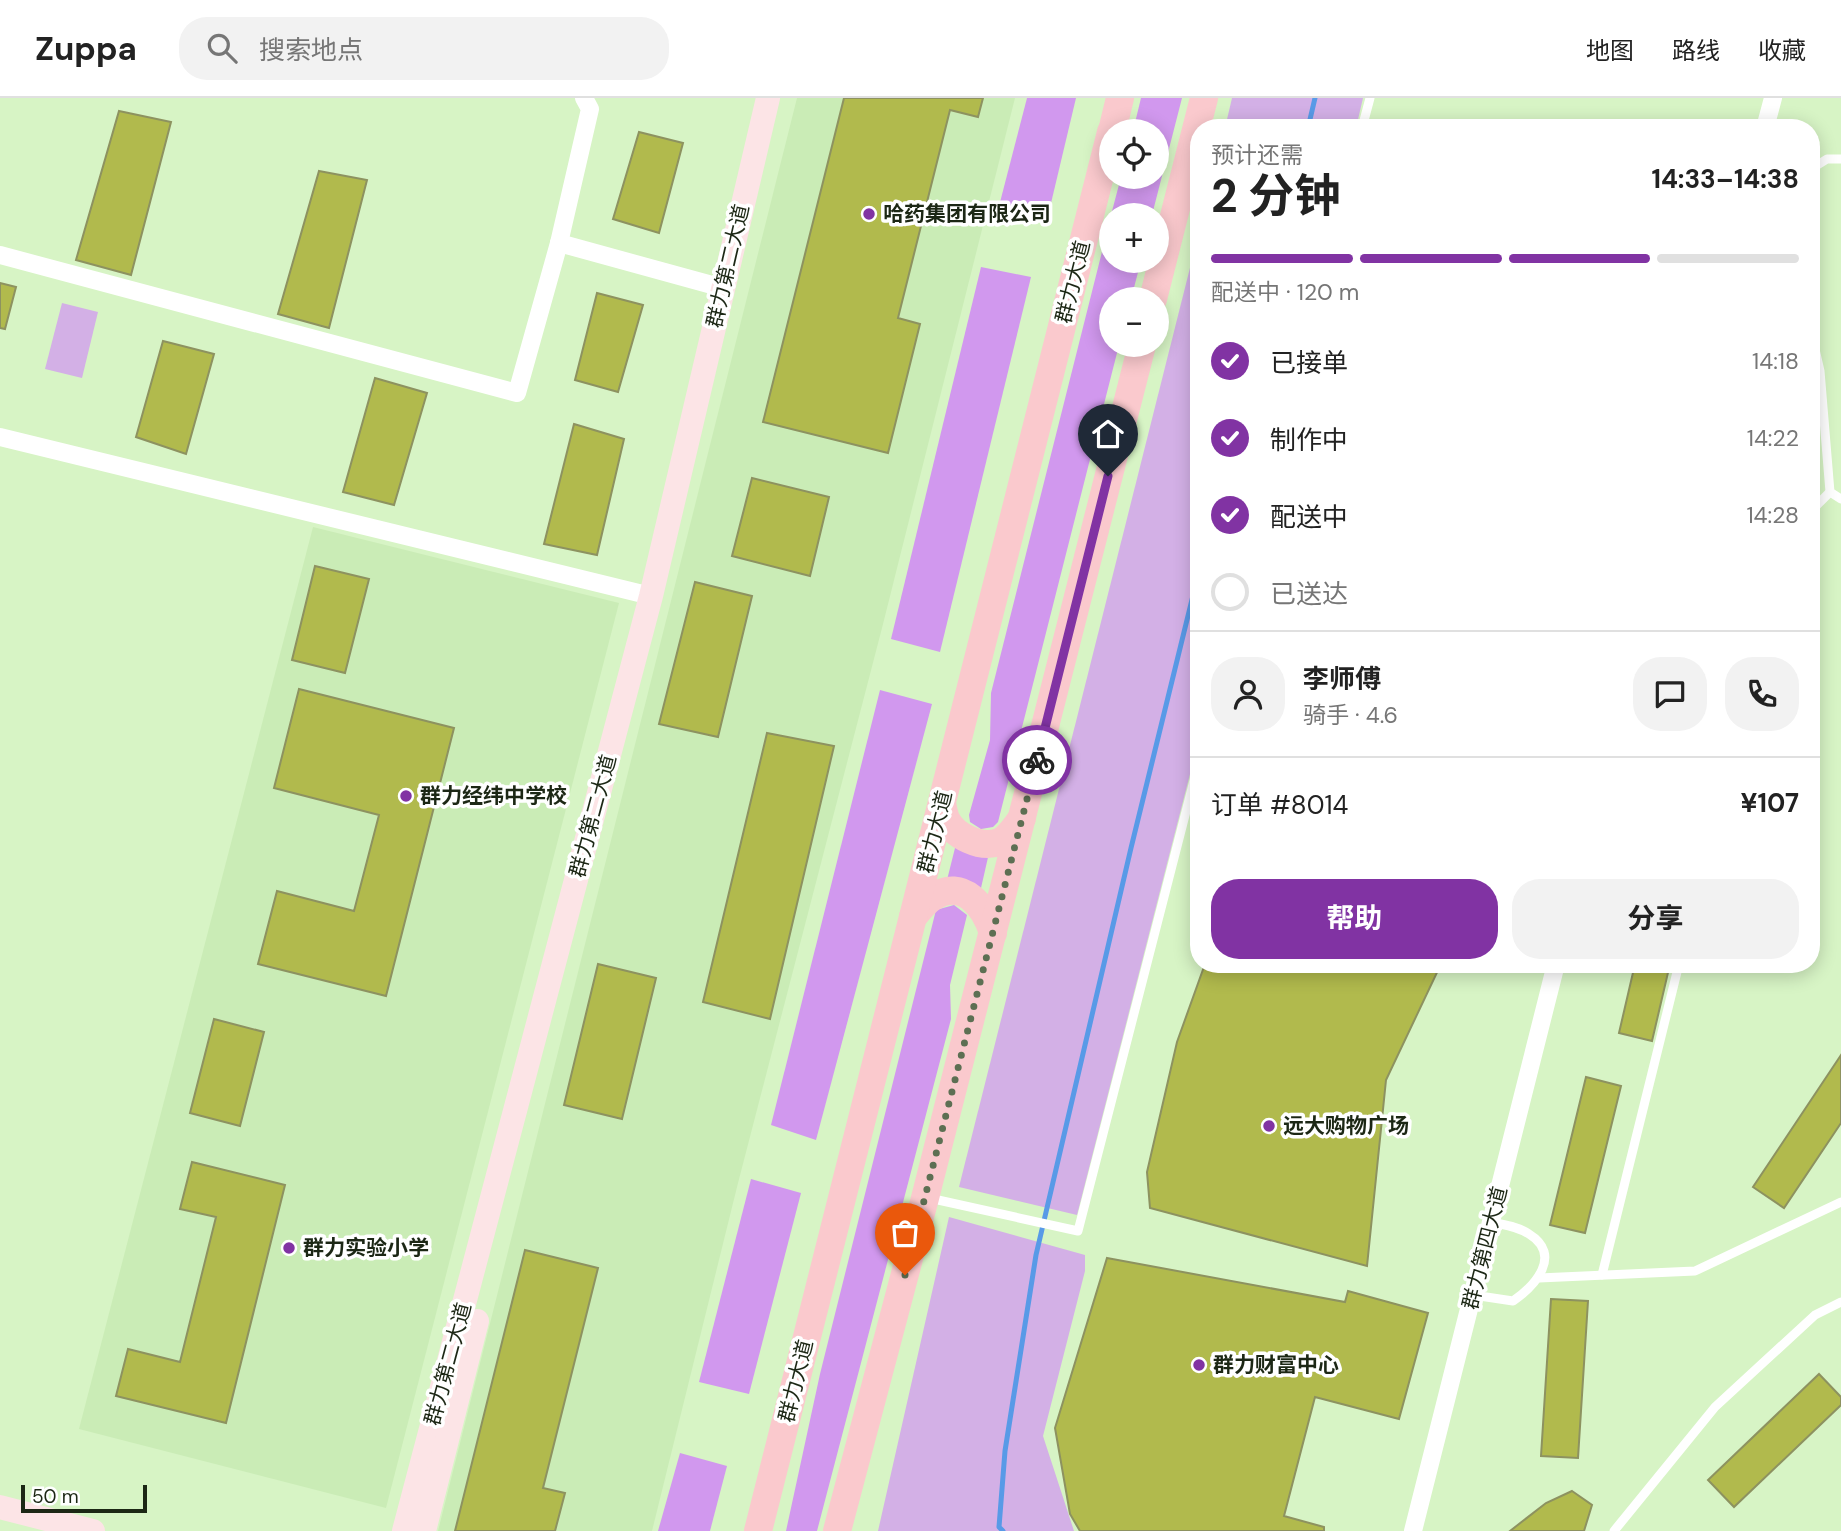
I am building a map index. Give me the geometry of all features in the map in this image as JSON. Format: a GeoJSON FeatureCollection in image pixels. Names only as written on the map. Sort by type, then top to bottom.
{"type":"FeatureCollection","features":[{"type":"Feature","properties":{"kind":"main road","name":"群力第二大道"},"geometry":{"type":"LineString","coordinates":[[404,1531],[651,596],[768,98]]}},
{"type":"Feature","properties":{"kind":"main road","name":"群力第二大道"},"geometry":{"type":"LineString","coordinates":[[425,1531],[783,98]]}},
{"type":"Feature","properties":{"kind":"main road","name":"群力大道"},"geometry":{"type":"LineString","coordinates":[[1114,119],[1120,98]]}},
{"type":"Feature","properties":{"kind":"main road"},"geometry":{"type":"LineString","coordinates":[[1199,119],[1204,98]]}},
{"type":"Feature","properties":{"kind":"main road"},"geometry":{"type":"LineString","coordinates":[[1156,287],[1190,153]]}},
{"type":"Feature","properties":{"kind":"main road","name":"群力大道"},"geometry":{"type":"LineString","coordinates":[[758,1531],[1099,180]]}},
{"type":"Feature","properties":{"kind":"main road"},"geometry":{"type":"LineString","coordinates":[[837,1531],[925,1198],[1139,357]]}},
{"type":"Feature","properties":{"kind":"main road"},"geometry":{"type":"LineString","coordinates":[[942,803],[947,819],[959,834],[987,844],[998,843],[1006,838],[1022,818]]}},
{"type":"Feature","properties":{"kind":"main road"},"geometry":{"type":"LineString","coordinates":[[913,917],[934,896],[953,892],[974,899],[981,906],[988,916],[993,933]]}},
{"type":"Feature","properties":{"kind":"main road"},"geometry":{"type":"LineString","coordinates":[[0,1507],[93,1531]]}},
{"type":"Feature","properties":{"kind":"street"},"geometry":{"type":"LineString","coordinates":[[0,254],[517,393],[559,243],[590,109],[584,98]]}},
{"type":"Feature","properties":{"kind":"street"},"geometry":{"type":"LineString","coordinates":[[1767,119],[1773,98]]}},
{"type":"Feature","properties":{"kind":"street"},"geometry":{"type":"LineString","coordinates":[[559,243],[723,288]]}},
{"type":"Feature","properties":{"kind":"street"},"geometry":{"type":"LineString","coordinates":[[0,437],[651,596]]}},
{"type":"Feature","properties":{"kind":"street","name":"群力第四大道"},"geometry":{"type":"LineString","coordinates":[[1413,1531],[1554,973]]}},
{"type":"Feature","properties":{"kind":"lane"},"geometry":{"type":"LineString","coordinates":[[1364,119],[1370,98]]}},
{"type":"Feature","properties":{"kind":"lane"},"geometry":{"type":"LineString","coordinates":[[1820,163],[1827,159],[1841,159]]}},
{"type":"Feature","properties":{"kind":"lane"},"geometry":{"type":"LineString","coordinates":[[1820,371],[1830,492]]}},
{"type":"Feature","properties":{"kind":"lane"},"geometry":{"type":"LineString","coordinates":[[1830,492],[1841,499]]}},
{"type":"Feature","properties":{"kind":"lane"},"geometry":{"type":"LineString","coordinates":[[1820,501],[1830,492]]}},
{"type":"Feature","properties":{"kind":"lane"},"geometry":{"type":"LineString","coordinates":[[925,1198],[1078,1231],[1190,796]]}},
{"type":"Feature","properties":{"kind":"lane"},"geometry":{"type":"LineString","coordinates":[[1602,1275],[1677,973]]}},
{"type":"Feature","properties":{"kind":"lane"},"geometry":{"type":"LineString","coordinates":[[1539,1278],[1695,1271],[1841,1202]]}},
{"type":"Feature","properties":{"kind":"lane"},"geometry":{"type":"LineString","coordinates":[[1473,1296],[1513,1301],[1528,1291],[1539,1278],[1544,1266],[1542,1248],[1532,1235],[1516,1227],[1491,1222]]}},
{"type":"Feature","properties":{"kind":"lane"},"geometry":{"type":"LineString","coordinates":[[1614,1531],[1715,1407],[1815,1315],[1841,1303]]}},
{"type":"Feature","properties":{"kind":"shaded area"},"geometry":{"type":"Polygon","coordinates":[[[797,98],[1015,98],[652,1531],[438,1531],[797,98]]]}},
{"type":"Feature","properties":{"kind":"shaded area"},"geometry":{"type":"Polygon","coordinates":[[[1027,98],[1076,98],[1047,220],[998,210],[1027,98]]]}},
{"type":"Feature","properties":{"kind":"shaded area"},"geometry":{"type":"Polygon","coordinates":[[[1141,98],[1182,98],[1169,149],[1169,119],[1136,119],[1141,98]]]}},
{"type":"Feature","properties":{"kind":"shaded area"},"geometry":{"type":"Polygon","coordinates":[[[1232,98],[1363,98],[1358,119],[1227,119],[1232,98]]]}},
{"type":"Feature","properties":{"kind":"shaded area"},"geometry":{"type":"Polygon","coordinates":[[[1118,189],[1159,189],[1155,203],[1114,203],[1118,189]]]}},
{"type":"Feature","properties":{"kind":"shaded area"},"geometry":{"type":"Polygon","coordinates":[[[1099,264],[1099,273],[1138,273],[1134,287],[1099,287],[1099,357],[1116,357],[998,822],[993,827],[981,829],[970,822],[969,815],[990,740],[991,693],[1099,264]]]}},
{"type":"Feature","properties":{"kind":"shaded area"},"geometry":{"type":"Polygon","coordinates":[[[981,267],[1031,277],[940,652],[891,639],[981,267]]]}},
{"type":"Feature","properties":{"kind":"shaded area"},"geometry":{"type":"Polygon","coordinates":[[[1190,268],[1190,774],[1077,1215],[959,1187],[1190,268]]]}},
{"type":"Feature","properties":{"kind":"shaded area"},"geometry":{"type":"Polygon","coordinates":[[[62,303],[98,312],[82,378],[45,369],[62,303]]]}},
{"type":"Feature","properties":{"kind":"shaded area"},"geometry":{"type":"Polygon","coordinates":[[[313,527],[619,603],[386,1508],[79,1429],[313,527]]]}},
{"type":"Feature","properties":{"kind":"shaded area"},"geometry":{"type":"Polygon","coordinates":[[[880,690],[932,704],[816,1140],[771,1125],[880,690]]]}},
{"type":"Feature","properties":{"kind":"shaded area"},"geometry":{"type":"Polygon","coordinates":[[[956,844],[989,853],[981,888],[947,880],[956,844]]]}},
{"type":"Feature","properties":{"kind":"shaded area"},"geometry":{"type":"Polygon","coordinates":[[[954,905],[967,915],[950,985],[951,1019],[817,1531],[786,1531],[820,1374],[936,910],[954,905]]]}},
{"type":"Feature","properties":{"kind":"shaded area"},"geometry":{"type":"Polygon","coordinates":[[[751,1179],[801,1193],[749,1394],[699,1382],[751,1179]]]}},
{"type":"Feature","properties":{"kind":"shaded area"},"geometry":{"type":"Polygon","coordinates":[[[949,1217],[1085,1255],[1085,1271],[1043,1436],[1074,1531],[878,1531],[949,1217]]]}},
{"type":"Feature","properties":{"kind":"shaded area"},"geometry":{"type":"Polygon","coordinates":[[[680,1453],[727,1466],[710,1531],[658,1531],[680,1453]]]}},
{"type":"Feature","properties":{"kind":"building","name":"哈药集团有限公司"},"geometry":{"type":"Polygon","coordinates":[[[844,98],[983,98],[978,117],[950,110],[898,318],[920,324],[888,453],[763,422],[844,98]]]}},
{"type":"Feature","properties":{"kind":"building"},"geometry":{"type":"Polygon","coordinates":[[[119,111],[171,122],[131,275],[76,260],[119,111]]]}},
{"type":"Feature","properties":{"kind":"building"},"geometry":{"type":"Polygon","coordinates":[[[639,132],[683,143],[659,233],[613,219],[639,132]]]}},
{"type":"Feature","properties":{"kind":"building"},"geometry":{"type":"Polygon","coordinates":[[[319,171],[367,180],[329,328],[278,314],[319,171]]]}},
{"type":"Feature","properties":{"kind":"building"},"geometry":{"type":"Polygon","coordinates":[[[0,283],[16,287],[5,329],[0,328],[0,283]]]}},
{"type":"Feature","properties":{"kind":"building"},"geometry":{"type":"Polygon","coordinates":[[[597,293],[643,305],[618,392],[575,380],[597,293]]]}},
{"type":"Feature","properties":{"kind":"building"},"geometry":{"type":"Polygon","coordinates":[[[163,341],[214,354],[186,454],[136,437],[163,341]]]}},
{"type":"Feature","properties":{"kind":"building"},"geometry":{"type":"Polygon","coordinates":[[[375,378],[427,393],[394,505],[343,492],[375,378]]]}},
{"type":"Feature","properties":{"kind":"building"},"geometry":{"type":"Polygon","coordinates":[[[574,424],[624,439],[597,555],[544,544],[574,424]]]}},
{"type":"Feature","properties":{"kind":"building"},"geometry":{"type":"Polygon","coordinates":[[[752,478],[829,497],[810,576],[732,556],[752,478]]]}},
{"type":"Feature","properties":{"kind":"building"},"geometry":{"type":"Polygon","coordinates":[[[315,566],[369,579],[345,673],[292,660],[315,566]]]}},
{"type":"Feature","properties":{"kind":"building"},"geometry":{"type":"Polygon","coordinates":[[[695,582],[752,596],[718,737],[659,724],[695,582]]]}},
{"type":"Feature","properties":{"kind":"building"},"geometry":{"type":"Polygon","coordinates":[[[299,689],[454,728],[386,996],[258,964],[277,891],[354,911],[379,815],[274,788],[299,689]]]}},
{"type":"Feature","properties":{"kind":"building"},"geometry":{"type":"Polygon","coordinates":[[[767,733],[834,746],[770,1019],[703,1002],[767,733]]]}},
{"type":"Feature","properties":{"kind":"building"},"geometry":{"type":"Polygon","coordinates":[[[598,964],[656,978],[622,1119],[564,1105],[598,964]]]}},
{"type":"Feature","properties":{"kind":"building","name":"远大购物广场"},"geometry":{"type":"Polygon","coordinates":[[[1202,973],[1437,973],[1386,1080],[1367,1266],[1150,1208],[1147,1172],[1177,1042],[1202,973]]]}},
{"type":"Feature","properties":{"kind":"building"},"geometry":{"type":"Polygon","coordinates":[[[1633,973],[1668,973],[1652,1041],[1619,1033],[1633,973]]]}},
{"type":"Feature","properties":{"kind":"building"},"geometry":{"type":"Polygon","coordinates":[[[214,1019],[264,1032],[240,1126],[190,1113],[214,1019]]]}},
{"type":"Feature","properties":{"kind":"building"},"geometry":{"type":"Polygon","coordinates":[[[1841,1055],[1841,1123],[1784,1208],[1753,1187],[1841,1055]]]}},
{"type":"Feature","properties":{"kind":"building"},"geometry":{"type":"Polygon","coordinates":[[[1586,1077],[1621,1086],[1585,1233],[1550,1225],[1586,1077]]]}},
{"type":"Feature","properties":{"kind":"building"},"geometry":{"type":"Polygon","coordinates":[[[192,1162],[285,1185],[226,1423],[116,1396],[128,1349],[180,1362],[216,1217],[180,1209],[192,1162]]]}},
{"type":"Feature","properties":{"kind":"building"},"geometry":{"type":"Polygon","coordinates":[[[525,1250],[598,1268],[543,1488],[565,1493],[555,1531],[455,1531],[525,1250]]]}},
{"type":"Feature","properties":{"kind":"building","name":"群力财富中心"},"geometry":{"type":"Polygon","coordinates":[[[1107,1258],[1345,1302],[1348,1291],[1428,1313],[1399,1419],[1315,1397],[1284,1516],[1324,1527],[1324,1531],[1080,1531],[1070,1514],[1055,1428],[1107,1258]]]}},
{"type":"Feature","properties":{"kind":"building"},"geometry":{"type":"Polygon","coordinates":[[[1551,1299],[1588,1301],[1578,1458],[1541,1456],[1551,1299]]]}},
{"type":"Feature","properties":{"kind":"building"},"geometry":{"type":"Polygon","coordinates":[[[1819,1374],[1841,1397],[1841,1405],[1734,1507],[1708,1480],[1819,1374]]]}},
{"type":"Feature","properties":{"kind":"building"},"geometry":{"type":"Polygon","coordinates":[[[1572,1491],[1592,1505],[1584,1531],[1510,1531],[1546,1503],[1572,1491]]]}},
{"type":"Feature","properties":{"kind":"waterway"},"geometry":{"type":"LineString","coordinates":[[1310,119],[1315,98]]}},
{"type":"Feature","properties":{"kind":"waterway"},"geometry":{"type":"LineString","coordinates":[[1003,1531],[999,1527],[1005,1451],[1036,1255],[1190,608]]}},
{"type":"Feature","properties":{"kind":"way so far"},"geometry":{"type":"LineString","coordinates":[[905,1275],[1037,760]]}},
{"type":"Feature","properties":{"kind":"place","name":"哈药集团有限公司"},"geometry":{"type":"Point","coordinates":[869,214]}},
{"type":"Feature","properties":{"kind":"place","name":"群力经纬中学校"},"geometry":{"type":"Point","coordinates":[406,796]}},
{"type":"Feature","properties":{"kind":"place","name":"远大购物广场"},"geometry":{"type":"Point","coordinates":[1269,1126]}},
{"type":"Feature","properties":{"kind":"place","name":"群力实验小学"},"geometry":{"type":"Point","coordinates":[289,1248]}},
{"type":"Feature","properties":{"kind":"place","name":"群力财富中心"},"geometry":{"type":"Point","coordinates":[1199,1365]}},
{"type":"Feature","properties":{"kind":"route"},"geometry":{"type":"LineString","coordinates":[[1037,760],[1108,476]]}}]}
